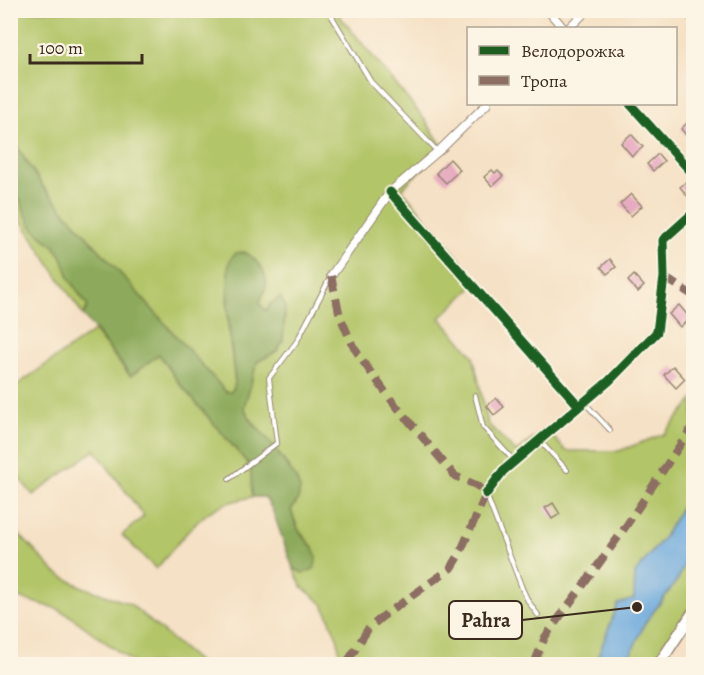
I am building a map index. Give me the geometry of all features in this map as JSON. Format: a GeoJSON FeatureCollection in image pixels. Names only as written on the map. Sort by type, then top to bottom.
{"type":"FeatureCollection","features":[{"type":"Feature","properties":{"kind":"street"},"geometry":{"type":"LineString","coordinates":[[548,10],[562,27]]}},
{"type":"Feature","properties":{"kind":"street"},"geometry":{"type":"LineString","coordinates":[[570,27],[587,10]]}},
{"type":"Feature","properties":{"kind":"street"},"geometry":{"type":"LineString","coordinates":[[684,10],[693,19]]}},
{"type":"Feature","properties":{"kind":"street"},"geometry":{"type":"LineString","coordinates":[[331,276],[390,192],[438,152],[486,105]]}},
{"type":"Feature","properties":{"kind":"street"},"geometry":{"type":"LineString","coordinates":[[631,105],[693,175]]}},
{"type":"Feature","properties":{"kind":"street"},"geometry":{"type":"LineString","coordinates":[[390,192],[582,404]]}},
{"type":"Feature","properties":{"kind":"street"},"geometry":{"type":"LineString","coordinates":[[486,494],[503,471],[609,381],[657,332],[664,277],[663,240],[693,212]]}},
{"type":"Feature","properties":{"kind":"street"},"geometry":{"type":"LineString","coordinates":[[659,664],[693,611]]}},
{"type":"Feature","properties":{"kind":"lane"},"geometry":{"type":"LineString","coordinates":[[328,10],[371,82],[438,152]]}},
{"type":"Feature","properties":{"kind":"lane"},"geometry":{"type":"LineString","coordinates":[[229,479],[277,443],[269,378],[297,341],[331,276]]}},
{"type":"Feature","properties":{"kind":"lane"},"geometry":{"type":"LineString","coordinates":[[475,395],[483,428],[515,462]]}},
{"type":"Feature","properties":{"kind":"lane"},"geometry":{"type":"LineString","coordinates":[[582,404],[610,430]]}},
{"type":"Feature","properties":{"kind":"lane"},"geometry":{"type":"LineString","coordinates":[[540,441],[567,470]]}},
{"type":"Feature","properties":{"kind":"lane"},"geometry":{"type":"LineString","coordinates":[[486,494],[528,601],[538,615]]}},
{"type":"Feature","properties":{"kind":"green space"},"geometry":{"type":"Polygon","coordinates":[[[11,11],[341,11],[338,14],[425,120],[443,147],[402,189],[478,282],[440,318],[473,355],[488,424],[516,452],[546,429],[566,451],[619,451],[664,434],[693,400],[693,487],[664,537],[635,573],[634,599],[618,604],[595,664],[334,664],[339,654],[338,640],[323,604],[302,587],[293,568],[303,573],[314,548],[299,531],[291,510],[298,500],[292,475],[284,460],[253,423],[244,407],[257,362],[277,351],[285,317],[281,298],[271,303],[266,312],[260,304],[266,284],[264,273],[245,252],[236,253],[227,297],[235,383],[231,392],[226,392],[44,188],[11,137],[11,11]]]}},
{"type":"Feature","properties":{"kind":"green space"},"geometry":{"type":"Polygon","coordinates":[[[10,137],[44,188],[226,392],[231,392],[235,383],[228,314],[229,263],[233,256],[239,253],[251,256],[257,262],[265,275],[266,285],[260,304],[266,311],[271,303],[281,297],[285,307],[283,341],[277,351],[257,362],[244,407],[248,417],[270,442],[296,478],[300,489],[298,500],[291,510],[298,529],[315,552],[314,569],[303,573],[293,568],[272,509],[265,497],[252,497],[251,467],[179,383],[159,354],[131,376],[83,315],[88,306],[70,280],[61,255],[33,228],[20,199],[11,189],[10,137]]]}},
{"type":"Feature","properties":{"kind":"green space"},"geometry":{"type":"Polygon","coordinates":[[[10,189],[20,199],[25,214],[41,236],[61,255],[79,294],[88,306],[83,315],[11,205],[10,189]]]}},
{"type":"Feature","properties":{"kind":"green space"},"geometry":{"type":"Polygon","coordinates":[[[94,331],[130,376],[159,354],[179,383],[251,467],[252,497],[220,506],[203,517],[156,569],[122,535],[144,516],[95,450],[33,495],[11,468],[10,390],[94,331]]]}},
{"type":"Feature","properties":{"kind":"green space"},"geometry":{"type":"Polygon","coordinates":[[[11,526],[56,573],[80,586],[130,604],[201,664],[135,664],[58,609],[11,596],[11,526]]]}},
{"type":"Feature","properties":{"kind":"green space"},"geometry":{"type":"Polygon","coordinates":[[[693,545],[693,604],[652,664],[626,664],[645,623],[678,579],[693,545]]]}},
{"type":"Feature","properties":{"kind":"water"},"geometry":{"type":"Polygon","coordinates":[[[693,487],[693,545],[678,579],[645,623],[626,664],[595,664],[618,604],[634,599],[635,573],[664,537],[693,487]]]}},
{"type":"Feature","properties":{"kind":"building"},"geometry":{"type":"Polygon","coordinates":[[[693,117],[693,129],[687,136],[681,129],[693,117]]]}},
{"type":"Feature","properties":{"kind":"building"},"geometry":{"type":"Polygon","coordinates":[[[631,134],[643,147],[632,156],[621,143],[631,134]]]}},
{"type":"Feature","properties":{"kind":"building"},"geometry":{"type":"Polygon","coordinates":[[[658,154],[664,161],[653,171],[647,164],[658,154]]]}},
{"type":"Feature","properties":{"kind":"building"},"geometry":{"type":"Polygon","coordinates":[[[450,159],[460,170],[446,183],[436,173],[450,159]]]}},
{"type":"Feature","properties":{"kind":"building"},"geometry":{"type":"Polygon","coordinates":[[[492,170],[495,173],[498,171],[503,176],[492,186],[484,177],[492,170]]]}},
{"type":"Feature","properties":{"kind":"building"},"geometry":{"type":"Polygon","coordinates":[[[689,180],[693,186],[693,194],[689,198],[680,187],[689,180]]]}},
{"type":"Feature","properties":{"kind":"building"},"geometry":{"type":"Polygon","coordinates":[[[631,194],[642,206],[631,216],[620,204],[631,194]]]}},
{"type":"Feature","properties":{"kind":"building"},"geometry":{"type":"Polygon","coordinates":[[[610,259],[616,267],[607,274],[601,267],[610,259]]]}},
{"type":"Feature","properties":{"kind":"building"},"geometry":{"type":"Polygon","coordinates":[[[634,275],[644,286],[638,292],[628,281],[634,275]]]}},
{"type":"Feature","properties":{"kind":"building"},"geometry":{"type":"Polygon","coordinates":[[[679,305],[690,318],[680,327],[669,314],[679,305]]]}},
{"type":"Feature","properties":{"kind":"building"},"geometry":{"type":"Polygon","coordinates":[[[673,366],[685,379],[676,388],[664,375],[673,366]]]}},
{"type":"Feature","properties":{"kind":"building"},"geometry":{"type":"Polygon","coordinates":[[[496,398],[504,407],[494,415],[487,406],[496,398]]]}},
{"type":"Feature","properties":{"kind":"building"},"geometry":{"type":"Polygon","coordinates":[[[553,503],[560,514],[552,519],[545,508],[553,503]]]}},
{"type":"Feature","properties":{"kind":"marked path"},"geometry":{"type":"LineString","coordinates":[[331,276],[340,316],[353,346],[364,363],[392,401],[455,476],[476,485],[486,494],[451,568],[368,629],[346,664]]}},
{"type":"Feature","properties":{"kind":"marked path"},"geometry":{"type":"LineString","coordinates":[[664,277],[694,296]]}},
{"type":"Feature","properties":{"kind":"marked path"},"geometry":{"type":"LineString","coordinates":[[534,664],[545,637],[620,535],[694,424]]}},
{"type":"Feature","properties":{"kind":"cycle path"},"geometry":{"type":"LineString","coordinates":[[631,105],[694,175]]}},
{"type":"Feature","properties":{"kind":"cycle path"},"geometry":{"type":"LineString","coordinates":[[390,192],[579,406]]}},
{"type":"Feature","properties":{"kind":"cycle path"},"geometry":{"type":"LineString","coordinates":[[486,494],[503,471],[609,381],[657,332],[664,277],[663,240],[694,212]]}},
{"type":"Feature","properties":{"kind":"place","name":"Pahra"},"geometry":{"type":"Point","coordinates":[637,607]}}]}
